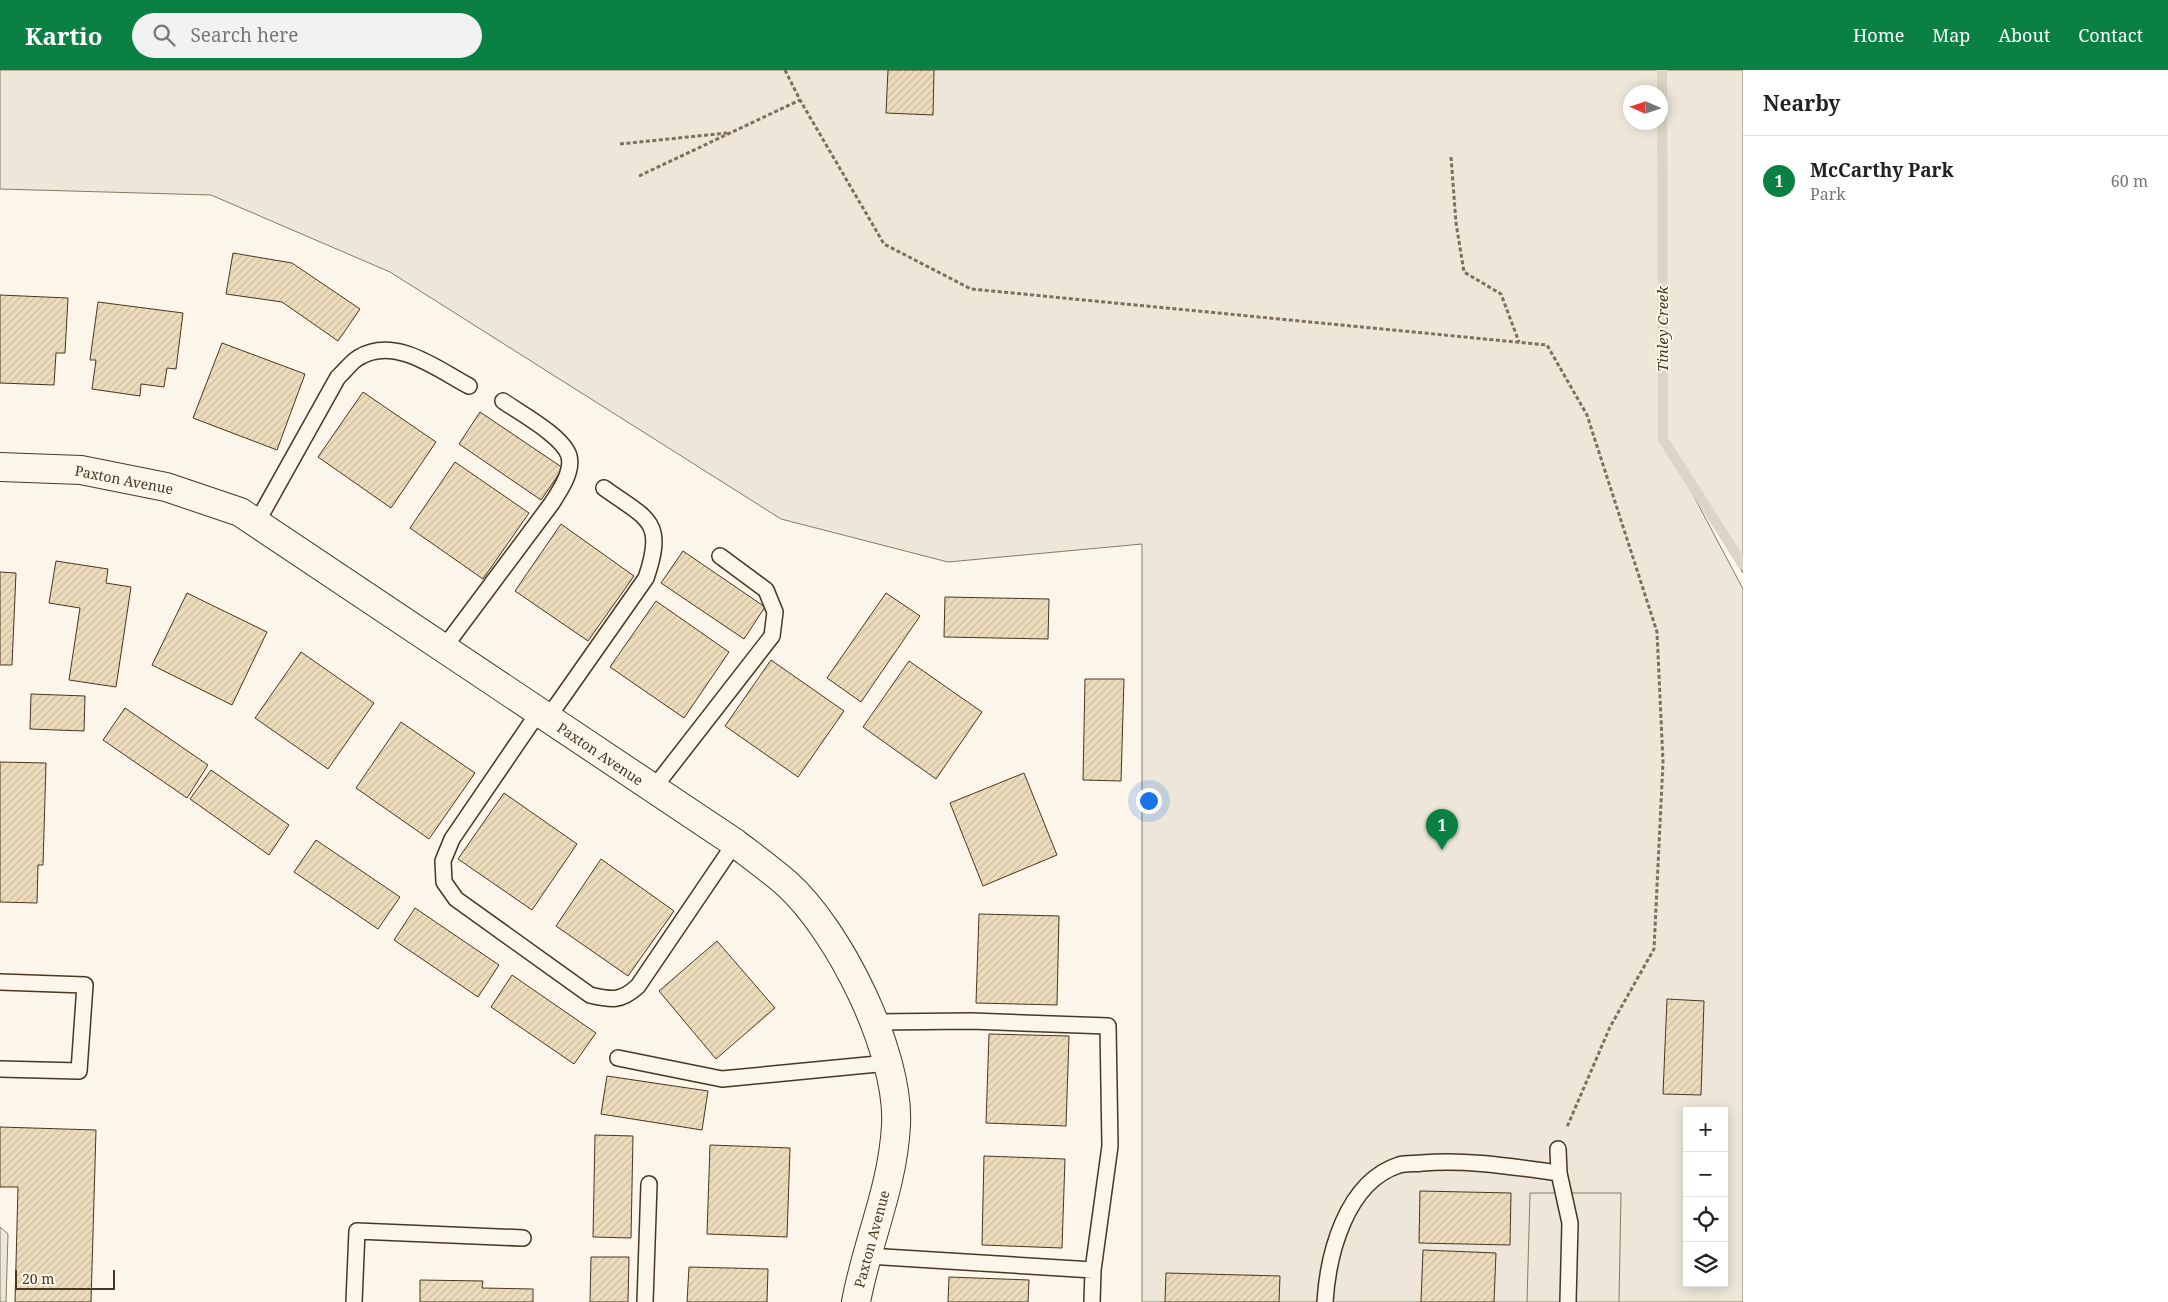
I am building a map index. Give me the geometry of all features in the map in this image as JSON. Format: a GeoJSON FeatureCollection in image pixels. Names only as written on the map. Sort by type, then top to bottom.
{"type":"FeatureCollection","features":[{"type":"Feature","properties":{"kind":"street","name":"Paxton Avenue"},"geometry":{"type":"LineString","coordinates":[[0,467],[81,470],[166,486],[240,512],[542,716],[735,843],[787,884],[827,930],[876,1022],[888,1063],[896,1124],[886,1196],[856,1302]]}},
{"type":"Feature","properties":{"kind":"lane"},"geometry":{"type":"LineString","coordinates":[[256,524],[338,376],[358,358],[384,350],[408,354],[469,386]]}},
{"type":"Feature","properties":{"kind":"lane"},"geometry":{"type":"LineString","coordinates":[[443,649],[552,503],[566,478],[569,456],[561,442],[503,401]]}},
{"type":"Feature","properties":{"kind":"lane"},"geometry":{"type":"LineString","coordinates":[[604,488],[648,519],[655,534],[655,553],[646,578],[452,838],[443,861],[444,882],[456,899],[590,995],[608,1000],[626,997],[638,986],[735,843]]}},
{"type":"Feature","properties":{"kind":"lane"},"geometry":{"type":"LineString","coordinates":[[653,789],[772,636],[775,612],[766,590],[720,556]]}},
{"type":"Feature","properties":{"kind":"lane"},"geometry":{"type":"LineString","coordinates":[[0,982],[85,985],[79,1071],[0,1069]]}},
{"type":"Feature","properties":{"kind":"lane"},"geometry":{"type":"LineString","coordinates":[[876,1022],[972,1021],[1108,1026],[1110,1146],[1093,1270],[1092,1302]]}},
{"type":"Feature","properties":{"kind":"lane"},"geometry":{"type":"LineString","coordinates":[[618,1058],[722,1079],[888,1063]]}},
{"type":"Feature","properties":{"kind":"lane"},"geometry":{"type":"LineString","coordinates":[[1558,1149],[1559,1173],[1570,1223],[1568,1302]]}},
{"type":"Feature","properties":{"kind":"lane"},"geometry":{"type":"LineString","coordinates":[[1325,1302],[1334,1244],[1348,1210],[1372,1181],[1399,1165],[1433,1162],[1497,1164],[1559,1173]]}},
{"type":"Feature","properties":{"kind":"lane"},"geometry":{"type":"LineString","coordinates":[[645,1302],[649,1184]]}},
{"type":"Feature","properties":{"kind":"lane"},"geometry":{"type":"LineString","coordinates":[[354,1302],[357,1231],[523,1238]]}},
{"type":"Feature","properties":{"kind":"lane"},"geometry":{"type":"LineString","coordinates":[[868,1256],[1093,1270]]}},
{"type":"Feature","properties":{"kind":"path"},"geometry":{"type":"LineString","coordinates":[[785,70],[800,100],[884,244],[971,289],[1547,344],[1587,415],[1657,632],[1664,762],[1654,948],[1610,1026],[1558,1149]]}},
{"type":"Feature","properties":{"kind":"path"},"geometry":{"type":"LineString","coordinates":[[639,176],[800,100]]}},
{"type":"Feature","properties":{"kind":"path"},"geometry":{"type":"LineString","coordinates":[[620,144],[730,133]]}},
{"type":"Feature","properties":{"kind":"path"},"geometry":{"type":"LineString","coordinates":[[1451,157],[1456,223],[1464,272],[1501,294],[1519,342]]}},
{"type":"Feature","properties":{"kind":"shaded area"},"geometry":{"type":"Polygon","coordinates":[[[0,70],[1743,70],[1743,573],[1671,453],[1743,589],[1743,1302],[1142,1302],[1142,544],[948,562],[781,519],[390,272],[211,195],[0,189],[0,70]]]}},
{"type":"Feature","properties":{"kind":"shaded area"},"geometry":{"type":"Polygon","coordinates":[[[1530,1193],[1621,1193],[1619,1302],[1527,1302],[1530,1193]]]}},
{"type":"Feature","properties":{"kind":"shaded area"},"geometry":{"type":"Polygon","coordinates":[[[0,1227],[8,1234],[6,1302],[0,1302],[0,1227]]]}},
{"type":"Feature","properties":{"kind":"building"},"geometry":{"type":"Polygon","coordinates":[[[888,70],[934,70],[933,115],[886,113],[888,70]]]}},
{"type":"Feature","properties":{"kind":"building"},"geometry":{"type":"Polygon","coordinates":[[[233,253],[292,263],[360,309],[338,341],[282,302],[226,294],[233,253]]]}},
{"type":"Feature","properties":{"kind":"building"},"geometry":{"type":"Polygon","coordinates":[[[0,295],[68,298],[65,353],[56,353],[54,385],[0,383],[0,295]]]}},
{"type":"Feature","properties":{"kind":"building"},"geometry":{"type":"Polygon","coordinates":[[[98,302],[183,313],[176,369],[167,368],[164,387],[141,384],[140,396],[92,389],[96,360],[90,360],[98,302]]]}},
{"type":"Feature","properties":{"kind":"building"},"geometry":{"type":"Polygon","coordinates":[[[222,343],[305,374],[277,450],[193,418],[222,343]]]}},
{"type":"Feature","properties":{"kind":"building"},"geometry":{"type":"Polygon","coordinates":[[[363,392],[436,442],[391,508],[318,457],[363,392]]]}},
{"type":"Feature","properties":{"kind":"building"},"geometry":{"type":"Polygon","coordinates":[[[480,412],[563,468],[541,500],[459,444],[480,412]]]}},
{"type":"Feature","properties":{"kind":"building"},"geometry":{"type":"Polygon","coordinates":[[[455,462],[529,513],[483,579],[410,528],[455,462]]]}},
{"type":"Feature","properties":{"kind":"building"},"geometry":{"type":"Polygon","coordinates":[[[561,524],[634,576],[588,641],[515,591],[561,524]]]}},
{"type":"Feature","properties":{"kind":"building"},"geometry":{"type":"Polygon","coordinates":[[[683,551],[765,607],[744,639],[661,583],[683,551]]]}},
{"type":"Feature","properties":{"kind":"building"},"geometry":{"type":"Polygon","coordinates":[[[56,561],[108,569],[106,583],[131,587],[116,687],[69,680],[80,608],[49,603],[56,561]]]}},
{"type":"Feature","properties":{"kind":"building"},"geometry":{"type":"Polygon","coordinates":[[[0,572],[16,573],[12,665],[0,665],[0,572]]]}},
{"type":"Feature","properties":{"kind":"building"},"geometry":{"type":"Polygon","coordinates":[[[187,593],[267,632],[232,705],[152,665],[187,593]]]}},
{"type":"Feature","properties":{"kind":"building"},"geometry":{"type":"Polygon","coordinates":[[[886,593],[920,616],[861,702],[827,678],[886,593]]]}},
{"type":"Feature","properties":{"kind":"building"},"geometry":{"type":"Polygon","coordinates":[[[945,597],[1049,599],[1048,639],[944,637],[945,597]]]}},
{"type":"Feature","properties":{"kind":"building"},"geometry":{"type":"Polygon","coordinates":[[[656,601],[729,652],[684,718],[610,667],[656,601]]]}},
{"type":"Feature","properties":{"kind":"building"},"geometry":{"type":"Polygon","coordinates":[[[301,652],[374,703],[328,769],[255,718],[301,652]]]}},
{"type":"Feature","properties":{"kind":"building"},"geometry":{"type":"Polygon","coordinates":[[[771,660],[844,711],[798,777],[725,726],[771,660]]]}},
{"type":"Feature","properties":{"kind":"building"},"geometry":{"type":"Polygon","coordinates":[[[909,661],[982,712],[936,779],[863,727],[909,661]]]}},
{"type":"Feature","properties":{"kind":"building"},"geometry":{"type":"Polygon","coordinates":[[[1085,679],[1124,679],[1121,781],[1083,780],[1085,679]]]}},
{"type":"Feature","properties":{"kind":"building"},"geometry":{"type":"Polygon","coordinates":[[[31,694],[85,696],[84,731],[30,729],[31,694]]]}},
{"type":"Feature","properties":{"kind":"building"},"geometry":{"type":"Polygon","coordinates":[[[125,708],[208,765],[187,798],[103,740],[125,708]]]}},
{"type":"Feature","properties":{"kind":"building"},"geometry":{"type":"Polygon","coordinates":[[[401,722],[475,773],[429,839],[356,788],[401,722]]]}},
{"type":"Feature","properties":{"kind":"building"},"geometry":{"type":"Polygon","coordinates":[[[0,762],[46,763],[43,865],[38,865],[37,903],[0,902],[0,762]]]}},
{"type":"Feature","properties":{"kind":"building"},"geometry":{"type":"Polygon","coordinates":[[[211,770],[289,825],[269,855],[190,799],[211,770]]]}},
{"type":"Feature","properties":{"kind":"building"},"geometry":{"type":"Polygon","coordinates":[[[1024,773],[1057,855],[983,886],[950,803],[1024,773]]]}},
{"type":"Feature","properties":{"kind":"building"},"geometry":{"type":"Polygon","coordinates":[[[504,793],[577,844],[532,910],[458,859],[504,793]]]}},
{"type":"Feature","properties":{"kind":"building"},"geometry":{"type":"Polygon","coordinates":[[[316,840],[400,897],[378,929],[294,872],[316,840]]]}},
{"type":"Feature","properties":{"kind":"building"},"geometry":{"type":"Polygon","coordinates":[[[601,859],[674,911],[628,976],[556,926],[601,859]]]}},
{"type":"Feature","properties":{"kind":"building"},"geometry":{"type":"Polygon","coordinates":[[[415,908],[499,965],[478,997],[394,940],[415,908]]]}},
{"type":"Feature","properties":{"kind":"building"},"geometry":{"type":"Polygon","coordinates":[[[979,914],[1059,916],[1057,1005],[976,1003],[979,914]]]}},
{"type":"Feature","properties":{"kind":"building"},"geometry":{"type":"Polygon","coordinates":[[[717,941],[775,1008],[716,1059],[659,991],[717,941]]]}},
{"type":"Feature","properties":{"kind":"building"},"geometry":{"type":"Polygon","coordinates":[[[512,975],[596,1033],[574,1064],[491,1007],[512,975]]]}},
{"type":"Feature","properties":{"kind":"building"},"geometry":{"type":"Polygon","coordinates":[[[1667,999],[1704,1001],[1701,1095],[1663,1094],[1667,999]]]}},
{"type":"Feature","properties":{"kind":"building"},"geometry":{"type":"Polygon","coordinates":[[[989,1034],[1069,1036],[1066,1126],[986,1123],[989,1034]]]}},
{"type":"Feature","properties":{"kind":"building"},"geometry":{"type":"Polygon","coordinates":[[[607,1076],[708,1091],[702,1130],[601,1114],[607,1076]]]}},
{"type":"Feature","properties":{"kind":"building"},"geometry":{"type":"Polygon","coordinates":[[[0,1127],[96,1130],[91,1302],[15,1302],[18,1187],[0,1187],[0,1127]]]}},
{"type":"Feature","properties":{"kind":"building"},"geometry":{"type":"Polygon","coordinates":[[[595,1135],[633,1136],[631,1238],[593,1237],[595,1135]]]}},
{"type":"Feature","properties":{"kind":"building"},"geometry":{"type":"Polygon","coordinates":[[[710,1145],[790,1148],[787,1237],[707,1234],[710,1145]]]}},
{"type":"Feature","properties":{"kind":"building"},"geometry":{"type":"Polygon","coordinates":[[[984,1156],[1065,1159],[1062,1248],[982,1245],[984,1156]]]}},
{"type":"Feature","properties":{"kind":"building"},"geometry":{"type":"Polygon","coordinates":[[[1420,1191],[1511,1193],[1510,1245],[1419,1243],[1420,1191]]]}},
{"type":"Feature","properties":{"kind":"building"},"geometry":{"type":"Polygon","coordinates":[[[1423,1250],[1496,1253],[1494,1302],[1421,1302],[1423,1250]]]}},
{"type":"Feature","properties":{"kind":"building"},"geometry":{"type":"Polygon","coordinates":[[[591,1257],[629,1257],[628,1302],[590,1302],[591,1257]]]}},
{"type":"Feature","properties":{"kind":"building"},"geometry":{"type":"Polygon","coordinates":[[[689,1267],[768,1269],[767,1302],[687,1302],[689,1267]]]}},
{"type":"Feature","properties":{"kind":"building"},"geometry":{"type":"Polygon","coordinates":[[[1166,1273],[1280,1276],[1279,1302],[1165,1302],[1166,1273]]]}},
{"type":"Feature","properties":{"kind":"building"},"geometry":{"type":"Polygon","coordinates":[[[949,1277],[1029,1280],[1028,1302],[948,1302],[949,1277]]]}},
{"type":"Feature","properties":{"kind":"building"},"geometry":{"type":"Polygon","coordinates":[[[420,1280],[483,1281],[482,1288],[533,1289],[533,1302],[420,1302],[420,1280]]]}},
{"type":"Feature","properties":{"kind":"waterway","name":"Tinley Creek"},"geometry":{"type":"LineString","coordinates":[[1662,70],[1663,439],[1743,565]]}},
{"type":"Feature","properties":{"kind":"place","name":"McCarthy Park"},"geometry":{"type":"Point","coordinates":[1442,850]}}]}
